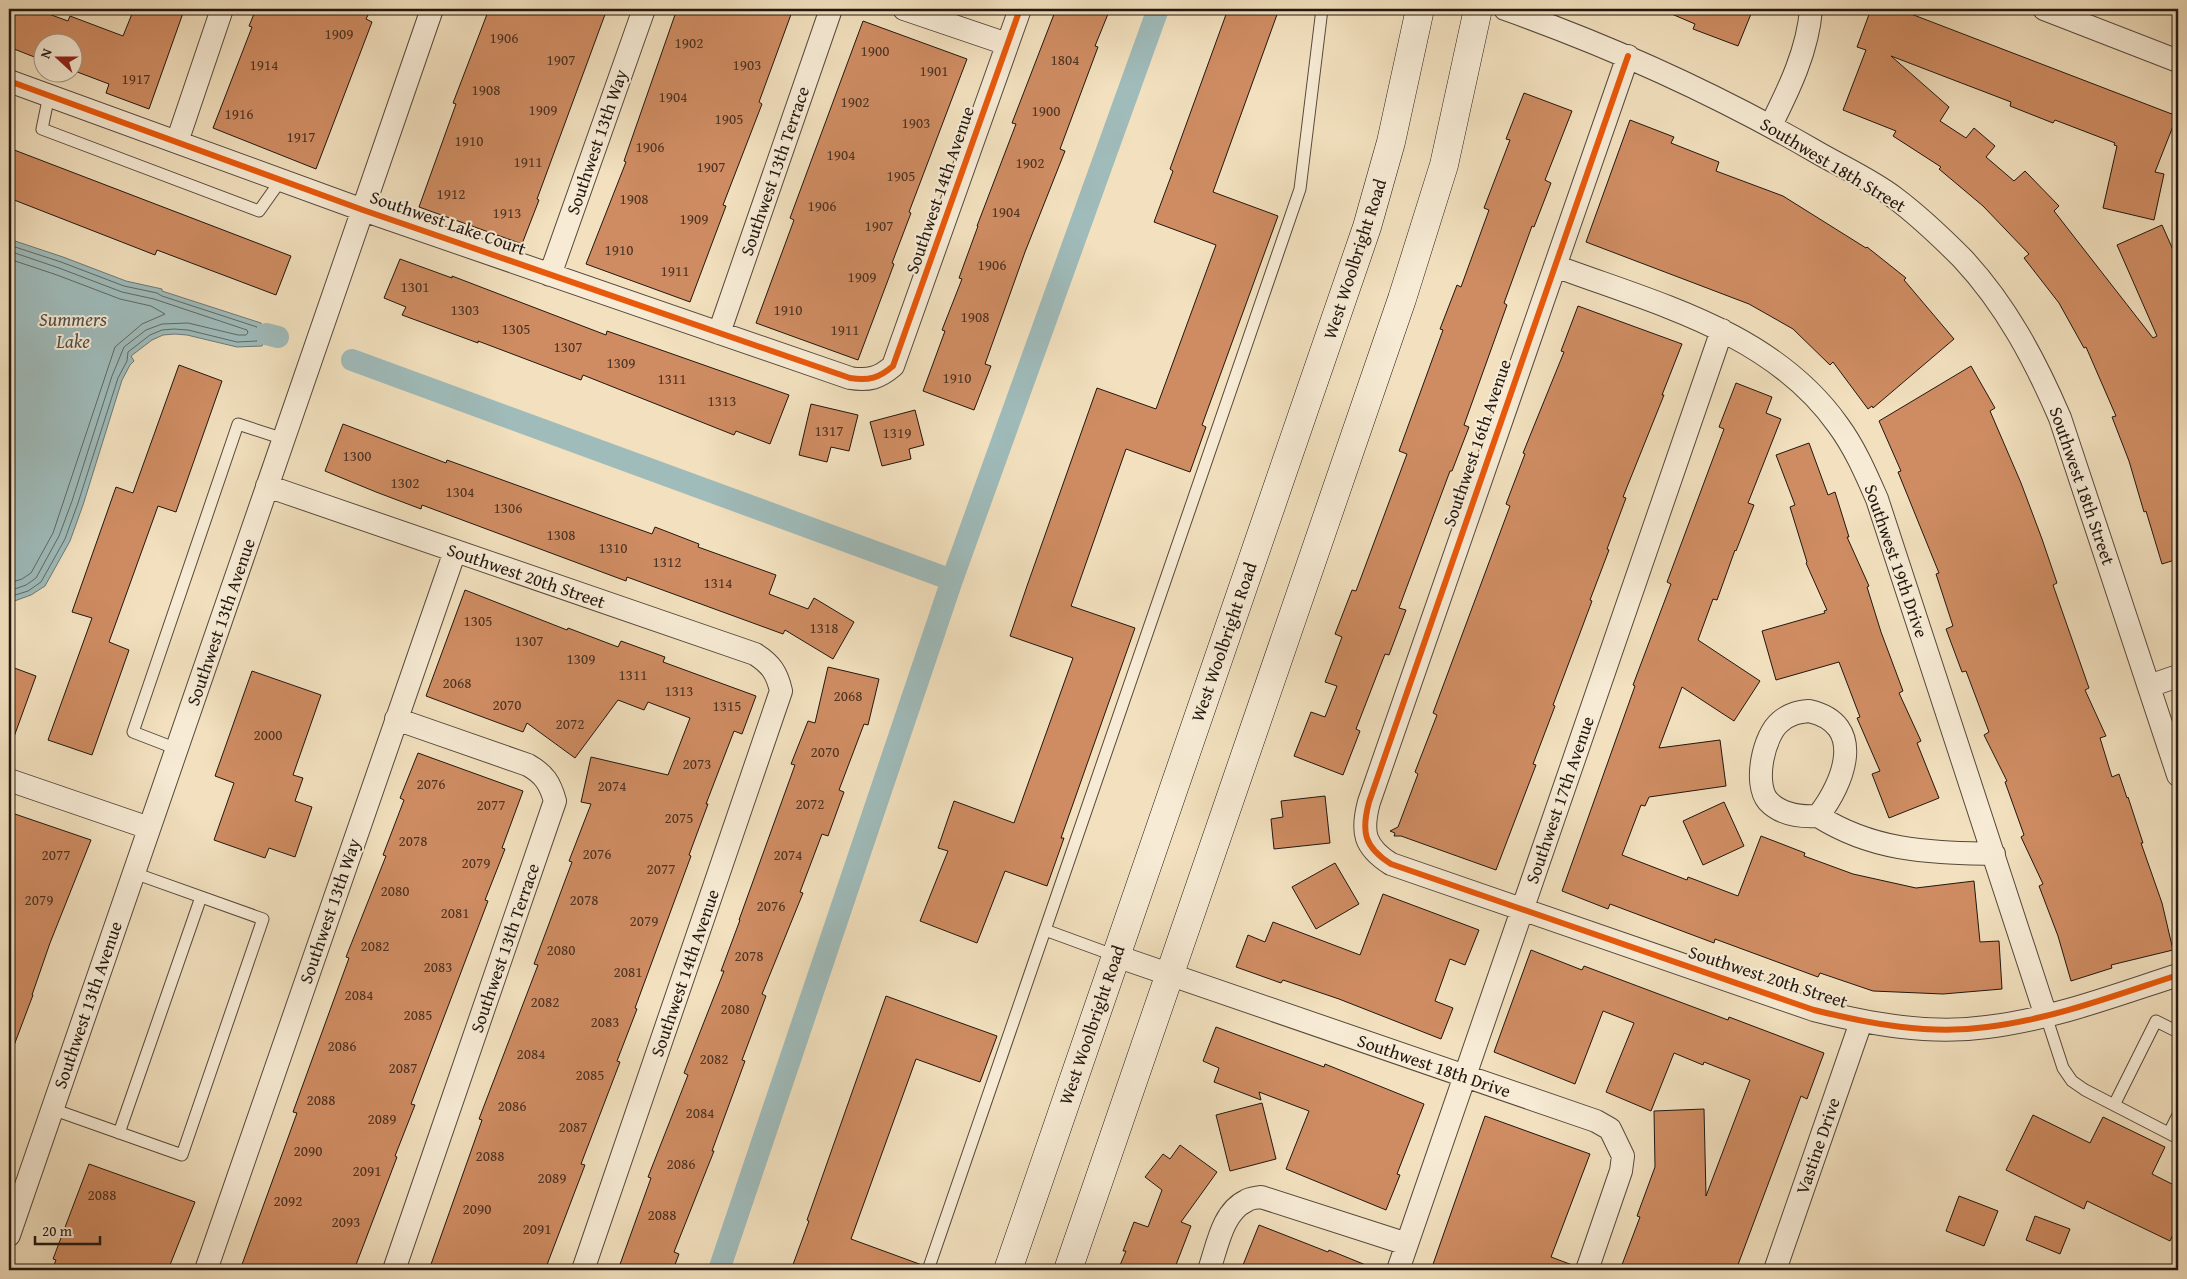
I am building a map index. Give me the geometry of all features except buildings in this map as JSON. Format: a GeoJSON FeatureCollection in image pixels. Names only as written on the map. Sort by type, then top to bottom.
{"type":"FeatureCollection","features":[{"type":"Feature","properties":{"kind":"main road","name":"West Woolbright Road"},"geometry":{"type":"LineString","coordinates":[[1008,1270],[1367,227],[1391,142],[1420,9]]}},
{"type":"Feature","properties":{"kind":"main road"},"geometry":{"type":"LineString","coordinates":[[1068,1270],[1402,299],[1444,165],[1478,9]]}},
{"type":"Feature","properties":{"kind":"street"},"geometry":{"type":"LineString","coordinates":[[177,142],[222,9]]}},
{"type":"Feature","properties":{"kind":"street","name":"Southwest 13th Avenue"},"geometry":{"type":"LineString","coordinates":[[9,1235],[432,9]]}},
{"type":"Feature","properties":{"kind":"street","name":"Southwest 13th Way"},"geometry":{"type":"LineString","coordinates":[[550,275],[644,9]]}},
{"type":"Feature","properties":{"kind":"street","name":"Southwest 13th Terrace"},"geometry":{"type":"LineString","coordinates":[[719,333],[831,9]]}},
{"type":"Feature","properties":{"kind":"street"},"geometry":{"type":"LineString","coordinates":[[904,9],[1007,44]]}},
{"type":"Feature","properties":{"kind":"street","name":"Southwest 14th Avenue"},"geometry":{"type":"LineString","coordinates":[[881,376],[893,366],[1020,9]]}},
{"type":"Feature","properties":{"kind":"street","name":"Southwest 18th Street"},"geometry":{"type":"LineString","coordinates":[[1505,9],[1628,56],[1715,96],[1770,125],[1894,197],[1950,246],[1998,303],[2038,367],[2060,418],[2178,775]]}},
{"type":"Feature","properties":{"kind":"street"},"geometry":{"type":"LineString","coordinates":[[1770,125],[1790,88],[1802,51],[1811,9]]}},
{"type":"Feature","properties":{"kind":"street"},"geometry":{"type":"LineString","coordinates":[[2044,9],[2178,61]]}},
{"type":"Feature","properties":{"kind":"street","name":"Southwest 16th Avenue"},"geometry":{"type":"LineString","coordinates":[[1368,842],[1364,824],[1369,802],[1628,56]]}},
{"type":"Feature","properties":{"kind":"street","name":"Southwest Lake Court"},"geometry":{"type":"LineString","coordinates":[[9,81],[363,210],[850,378],[866,380],[881,376]]}},
{"type":"Feature","properties":{"kind":"street","name":"Southwest 19th Drive"},"geometry":{"type":"LineString","coordinates":[[1555,266],[1722,330],[1762,352],[1793,375],[1820,401],[1839,426],[1862,465],[1877,499],[2046,1016]]}},
{"type":"Feature","properties":{"kind":"street","name":"Southwest 17th Avenue"},"geometry":{"type":"LineString","coordinates":[[1398,1270],[1722,330]]}},
{"type":"Feature","properties":{"kind":"street","name":"Southwest 20th Street"},"geometry":{"type":"LineString","coordinates":[[268,486],[754,654],[768,663],[778,676]]}},
{"type":"Feature","properties":{"kind":"street","name":"Southwest 13th Way"},"geometry":{"type":"LineString","coordinates":[[206,1270],[455,551]]}},
{"type":"Feature","properties":{"kind":"street","name":"Southwest 14th Avenue"},"geometry":{"type":"LineString","coordinates":[[583,1270],[782,691],[778,676]]}},
{"type":"Feature","properties":{"kind":"street"},"geometry":{"type":"LineString","coordinates":[[2149,686],[2178,676]]}},
{"type":"Feature","properties":{"kind":"street"},"geometry":{"type":"LineString","coordinates":[[1818,816],[1830,800],[1839,778],[1845,756],[1844,736],[1830,718],[1809,711],[1798,712],[1778,723],[1771,734],[1762,765],[1763,790],[1768,800],[1789,813],[1804,817],[1818,816],[1857,837],[1878,843],[1910,849],[1994,854]]}},
{"type":"Feature","properties":{"kind":"street","name":"Southwest 13th Terrace"},"geometry":{"type":"LineString","coordinates":[[394,1270],[554,801],[551,786],[542,773],[528,765],[396,720]]}},
{"type":"Feature","properties":{"kind":"street"},"geometry":{"type":"LineString","coordinates":[[9,780],[149,828]]}},
{"type":"Feature","properties":{"kind":"street","name":"Southwest 20th Street"},"geometry":{"type":"LineString","coordinates":[[1368,842],[1377,855],[1391,864],[1814,1010],[1861,1022],[1897,1027],[1951,1030],[1988,1027],[2046,1016],[2178,975]]}},
{"type":"Feature","properties":{"kind":"street","name":"Southwest 18th Drive"},"geometry":{"type":"LineString","coordinates":[[1116,956],[1596,1121],[1610,1129],[1623,1156],[1621,1171],[1587,1270]]}},
{"type":"Feature","properties":{"kind":"street","name":"Vastine Drive"},"geometry":{"type":"LineString","coordinates":[[1775,1270],[1861,1022]]}},
{"type":"Feature","properties":{"kind":"street"},"geometry":{"type":"LineString","coordinates":[[1209,1270],[1225,1224],[1233,1210],[1246,1200],[1262,1197],[1406,1244]]}},
{"type":"Feature","properties":{"kind":"lane"},"geometry":{"type":"LineString","coordinates":[[928,1270],[1300,189],[1322,9]]}},
{"type":"Feature","properties":{"kind":"lane"},"geometry":{"type":"LineString","coordinates":[[49,95],[42,129],[259,211],[281,180]]}},
{"type":"Feature","properties":{"kind":"lane"},"geometry":{"type":"LineString","coordinates":[[177,749],[133,732],[234,434],[238,424],[284,439]]}},
{"type":"Feature","properties":{"kind":"lane"},"geometry":{"type":"LineString","coordinates":[[52,1109],[182,1155],[263,919],[134,873]]}},
{"type":"Feature","properties":{"kind":"lane"},"geometry":{"type":"LineString","coordinates":[[119,1133],[200,897]]}},
{"type":"Feature","properties":{"kind":"lane"},"geometry":{"type":"LineString","coordinates":[[1045,930],[1116,956]]}},
{"type":"Feature","properties":{"kind":"lane"},"geometry":{"type":"LineString","coordinates":[[2046,1016],[2063,1068],[2072,1080],[2084,1090],[2174,1136],[2178,1115]]}},
{"type":"Feature","properties":{"kind":"lane"},"geometry":{"type":"LineString","coordinates":[[2114,1104],[2156,1021],[2178,1032]]}},
{"type":"Feature","properties":{"kind":"water","name":"Summers Lake"},"geometry":{"type":"Polygon","coordinates":[[[9,239],[126,281],[162,289],[162,291],[261,323],[266,334],[262,346],[237,347],[187,335],[163,335],[152,340],[131,356],[134,361],[122,380],[70,541],[45,586],[31,595],[9,603],[9,239]]]}},
{"type":"Feature","properties":{"kind":"waterway"},"geometry":{"type":"LineString","coordinates":[[719,1270],[952,580],[1158,9]]}},
{"type":"Feature","properties":{"kind":"waterway"},"geometry":{"type":"LineString","coordinates":[[266,334],[278,337]]}},
{"type":"Feature","properties":{"kind":"waterway"},"geometry":{"type":"LineString","coordinates":[[352,360],[952,580]]}},
{"type":"Feature","properties":{"kind":"cycle path"},"geometry":{"type":"LineString","coordinates":[[9,81],[363,210],[850,378],[863,379],[878,376],[893,366],[1020,9]]}},
{"type":"Feature","properties":{"kind":"cycle path"},"geometry":{"type":"LineString","coordinates":[[1628,56],[1369,802],[1365,830],[1370,845],[1382,858],[1391,864],[1814,1010],[1878,1024],[1943,1030],[2012,1023],[2084,1006],[2178,975]]}}]}
